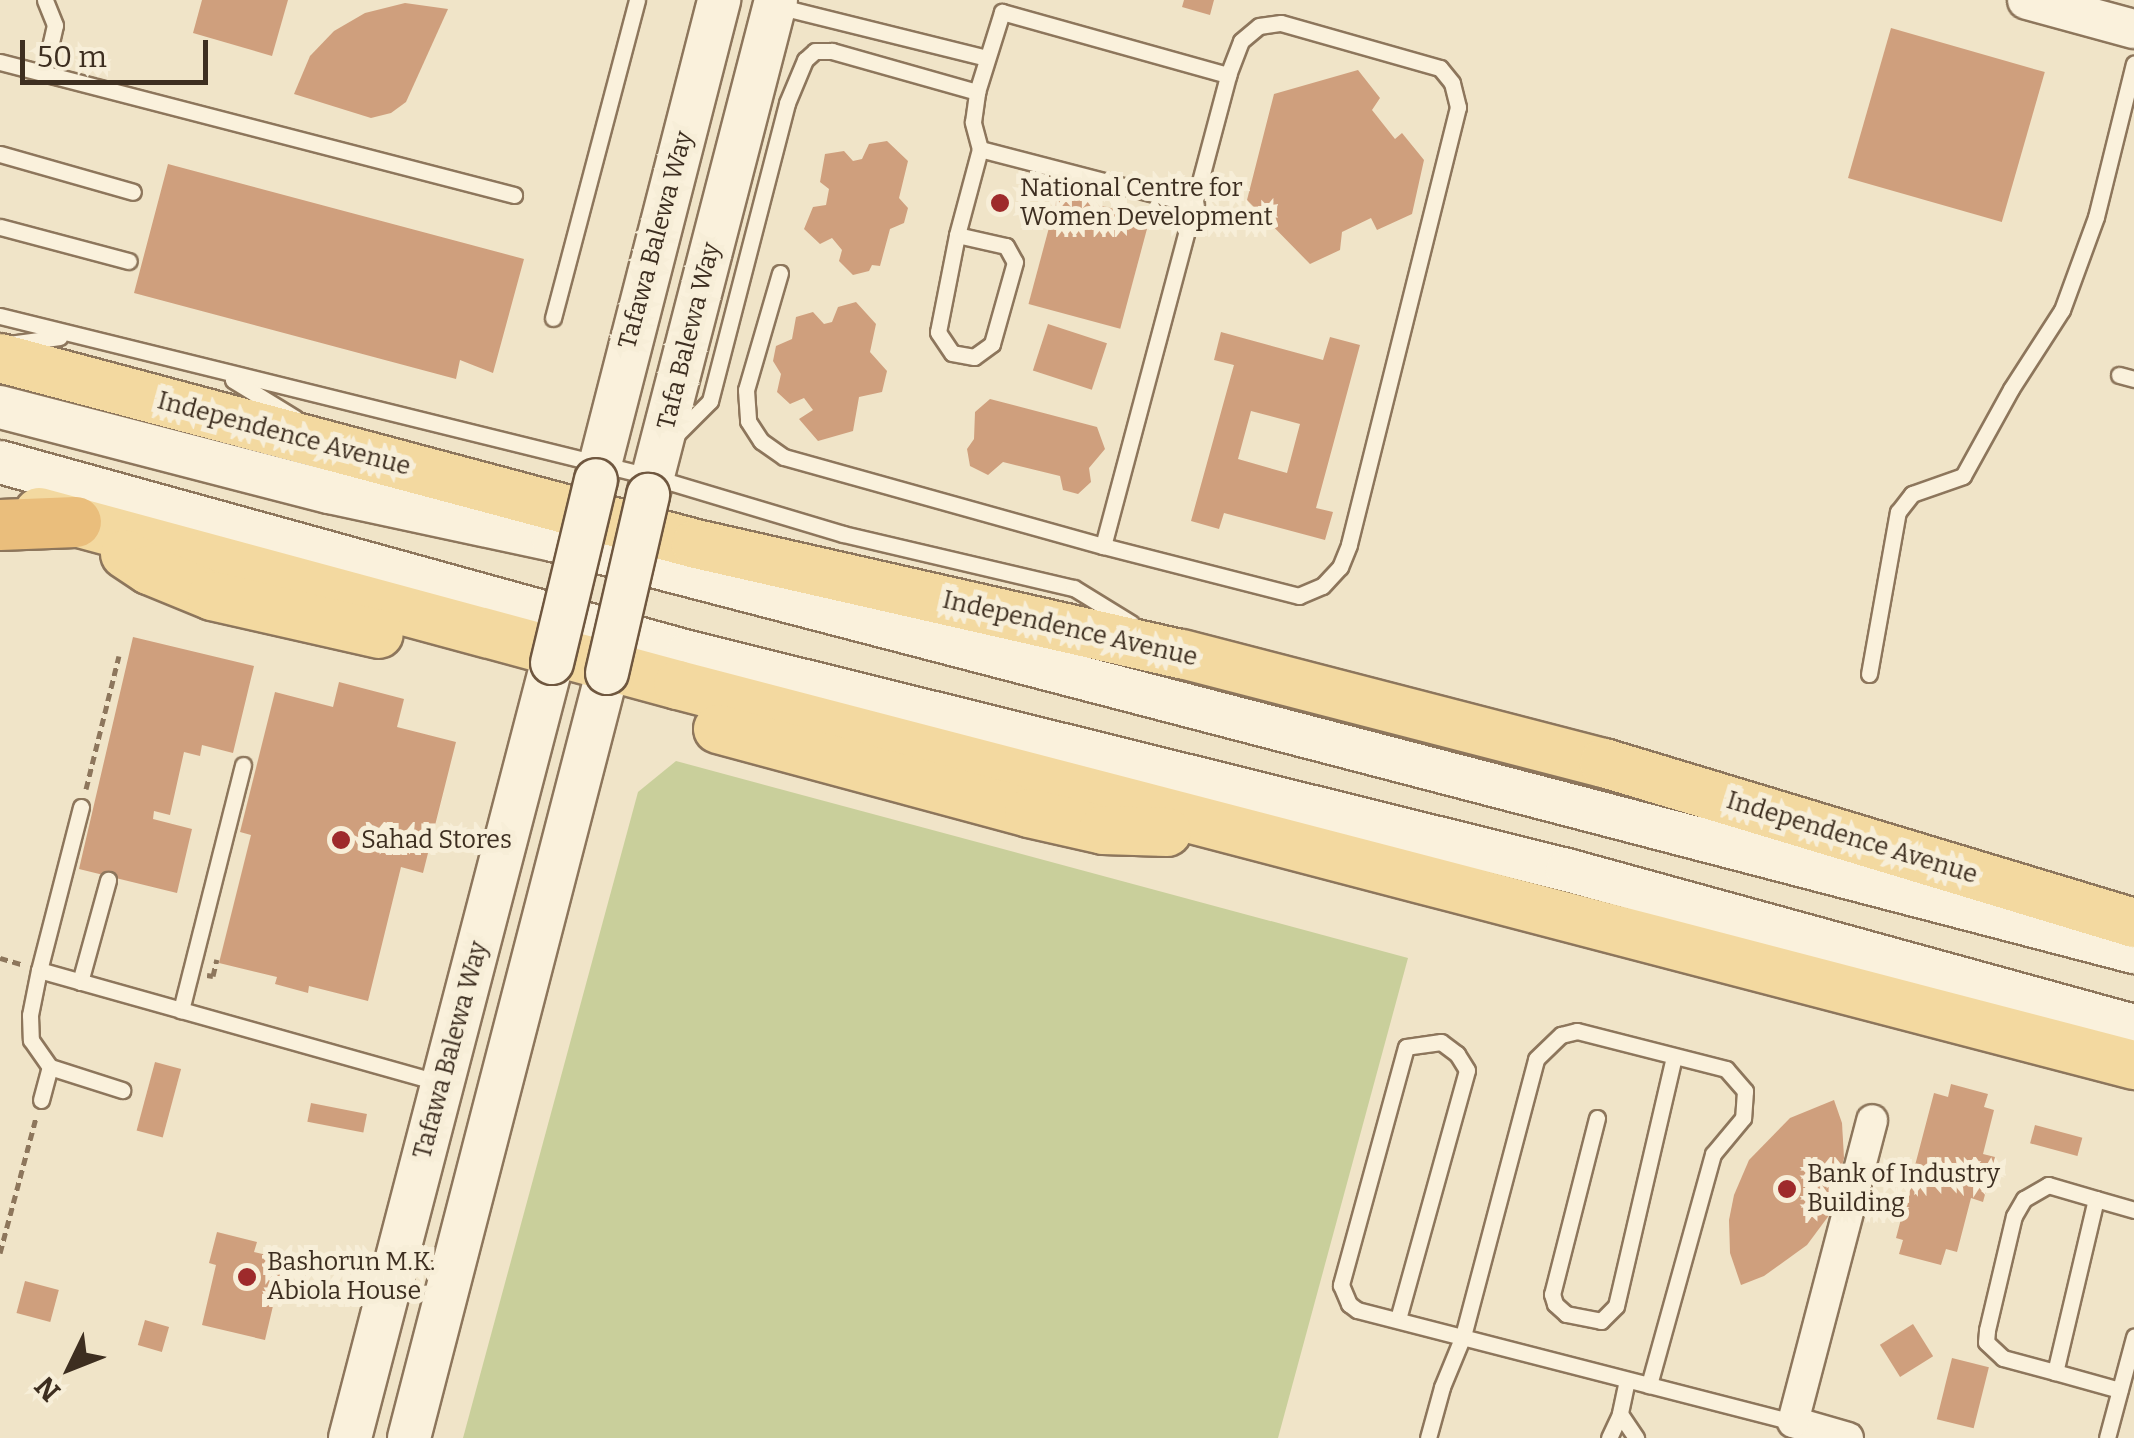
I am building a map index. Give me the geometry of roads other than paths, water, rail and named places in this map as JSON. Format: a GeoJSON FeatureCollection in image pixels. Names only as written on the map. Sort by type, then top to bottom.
{"type":"FeatureCollection","features":[{"type":"Feature","properties":{"kind":"highway"},"geometry":{"type":"LineString","coordinates":[[0,525],[76,522]]}},
{"type":"Feature","properties":{"kind":"main road","name":"Tafawa Balewa Way"},"geometry":{"type":"LineString","coordinates":[[596,473],[720,0]]}},
{"type":"Feature","properties":{"kind":"main road","name":"Tafa Balewa Way"},"geometry":{"type":"LineString","coordinates":[[409,1438],[775,3]]}},
{"type":"Feature","properties":{"kind":"main road","name":"Independence Avenue"},"geometry":{"type":"LineString","coordinates":[[0,358],[696,544],[1182,654],[1604,763],[2134,922]]}},
{"type":"Feature","properties":{"kind":"main road","name":"Independence Avenue"},"geometry":{"type":"LineString","coordinates":[[0,408],[329,492],[553,540],[2134,952]]}},
{"type":"Feature","properties":{"kind":"main road"},"geometry":{"type":"LineString","coordinates":[[0,462],[688,652],[1112,795],[1165,832],[1222,827],[1562,898],[2134,1065]]}},
{"type":"Feature","properties":{"kind":"main road"},"geometry":{"type":"LineString","coordinates":[[550,672],[596,473]]}},
{"type":"Feature","properties":{"kind":"main road"},"geometry":{"type":"LineString","coordinates":[[0,501],[1112,795]]}},
{"type":"Feature","properties":{"kind":"main road"},"geometry":{"type":"LineString","coordinates":[[76,522],[149,570],[212,596],[2134,1026]]}},
{"type":"Feature","properties":{"kind":"main road","name":"Tafawa Balewa Way"},"geometry":{"type":"LineString","coordinates":[[350,1438],[550,672]]}},
{"type":"Feature","properties":{"kind":"main road"},"geometry":{"type":"LineString","coordinates":[[1562,898],[1701,978],[1755,997],[2134,1097]]}},
{"type":"Feature","properties":{"kind":"street"},"geometry":{"type":"LineString","coordinates":[[2027,0],[2134,29]]}},
{"type":"Feature","properties":{"kind":"street"},"geometry":{"type":"LineString","coordinates":[[1848,1438],[1793,1422],[1872,1120]]}},
{"type":"Feature","properties":{"kind":"lane"},"geometry":{"type":"LineString","coordinates":[[44,73],[54,25],[45,0]]}},
{"type":"Feature","properties":{"kind":"lane"},"geometry":{"type":"LineString","coordinates":[[553,318],[637,0]]}},
{"type":"Feature","properties":{"kind":"lane"},"geometry":{"type":"LineString","coordinates":[[775,3],[987,58]]}},
{"type":"Feature","properties":{"kind":"lane"},"geometry":{"type":"LineString","coordinates":[[957,236],[1006,246],[1015,262],[992,344],[974,357],[952,353],[938,332],[957,236],[980,149],[973,122],[976,92],[1004,6],[1228,74]]}},
{"type":"Feature","properties":{"kind":"lane"},"geometry":{"type":"LineString","coordinates":[[780,272],[746,390],[748,421],[761,442],[784,456],[1103,546],[1299,596],[1322,586],[1340,567],[1349,545],[1458,107],[1452,83],[1440,68],[1417,58],[1282,23],[1259,26],[1240,41],[1103,546]]}},
{"type":"Feature","properties":{"kind":"lane"},"geometry":{"type":"LineString","coordinates":[[654,474],[710,402],[787,104],[805,60],[815,51],[832,51],[976,92]]}},
{"type":"Feature","properties":{"kind":"lane"},"geometry":{"type":"LineString","coordinates":[[0,62],[514,195]]}},
{"type":"Feature","properties":{"kind":"lane"},"geometry":{"type":"LineString","coordinates":[[1869,674],[1898,512],[1912,494],[1963,476],[2062,310],[2096,217],[2134,64]]}},
{"type":"Feature","properties":{"kind":"lane"},"geometry":{"type":"LineString","coordinates":[[980,149],[1196,205]]}},
{"type":"Feature","properties":{"kind":"lane"},"geometry":{"type":"LineString","coordinates":[[0,154],[133,192]]}},
{"type":"Feature","properties":{"kind":"lane"},"geometry":{"type":"LineString","coordinates":[[0,227],[129,261]]}},
{"type":"Feature","properties":{"kind":"lane"},"geometry":{"type":"LineString","coordinates":[[0,316],[596,473],[654,474],[842,534],[1074,588],[1182,654]]}},
{"type":"Feature","properties":{"kind":"lane"},"geometry":{"type":"LineString","coordinates":[[0,345],[69,336]]}},
{"type":"Feature","properties":{"kind":"lane"},"geometry":{"type":"LineString","coordinates":[[219,372],[350,451]]}},
{"type":"Feature","properties":{"kind":"lane"},"geometry":{"type":"LineString","coordinates":[[181,1010],[243,765]]}},
{"type":"Feature","properties":{"kind":"lane"},"geometry":{"type":"LineString","coordinates":[[81,807],[39,970],[31,1040],[50,1067],[122,1090]]}},
{"type":"Feature","properties":{"kind":"lane"},"geometry":{"type":"LineString","coordinates":[[80,982],[108,880]]}},
{"type":"Feature","properties":{"kind":"lane"},"geometry":{"type":"LineString","coordinates":[[39,970],[441,1084]]}},
{"type":"Feature","properties":{"kind":"lane"},"geometry":{"type":"LineString","coordinates":[[1428,1438],[1463,1336],[1536,1059],[1562,1036],[1578,1031],[1726,1069],[1745,1092],[1743,1118],[1713,1154],[1649,1385]]}},
{"type":"Feature","properties":{"kind":"lane"},"geometry":{"type":"LineString","coordinates":[[1398,1319],[1467,1070],[1457,1054],[1441,1042],[1406,1046],[1341,1285],[1344,1296],[1358,1310],[1793,1422]]}},
{"type":"Feature","properties":{"kind":"lane"},"geometry":{"type":"LineString","coordinates":[[1597,1118],[1552,1294],[1555,1304],[1566,1314],[1601,1321],[1616,1306],[1674,1057]]}},
{"type":"Feature","properties":{"kind":"lane"},"geometry":{"type":"LineString","coordinates":[[40,1100],[50,1067]]}},
{"type":"Feature","properties":{"kind":"lane"},"geometry":{"type":"LineString","coordinates":[[2120,1390],[2003,1358],[1986,1342],[2014,1216],[2035,1189],[2048,1185],[2134,1210]]}},
{"type":"Feature","properties":{"kind":"lane"},"geometry":{"type":"LineString","coordinates":[[2055,1372],[2096,1199]]}},
{"type":"Feature","properties":{"kind":"lane"},"geometry":{"type":"LineString","coordinates":[[2108,1438],[2134,1337]]}},
{"type":"Feature","properties":{"kind":"lane"},"geometry":{"type":"LineString","coordinates":[[1609,1438],[1620,1414],[1627,1380]]}},
{"type":"Feature","properties":{"kind":"lane"},"geometry":{"type":"LineString","coordinates":[[1620,1414],[1636,1438]]}},
{"type":"Feature","properties":{"kind":"place","name":"National Centre for Women Development"},"geometry":{"type":"Point","coordinates":[1000,203]}},
{"type":"Feature","properties":{"kind":"place","name":"Sahad Stores"},"geometry":{"type":"Point","coordinates":[341,840]}},
{"type":"Feature","properties":{"kind":"place","name":"Bank of Industry Building"},"geometry":{"type":"Point","coordinates":[1787,1189]}},
{"type":"Feature","properties":{"kind":"place","name":"Bashorun M.K. Abiola House"},"geometry":{"type":"Point","coordinates":[247,1277]}}]}
